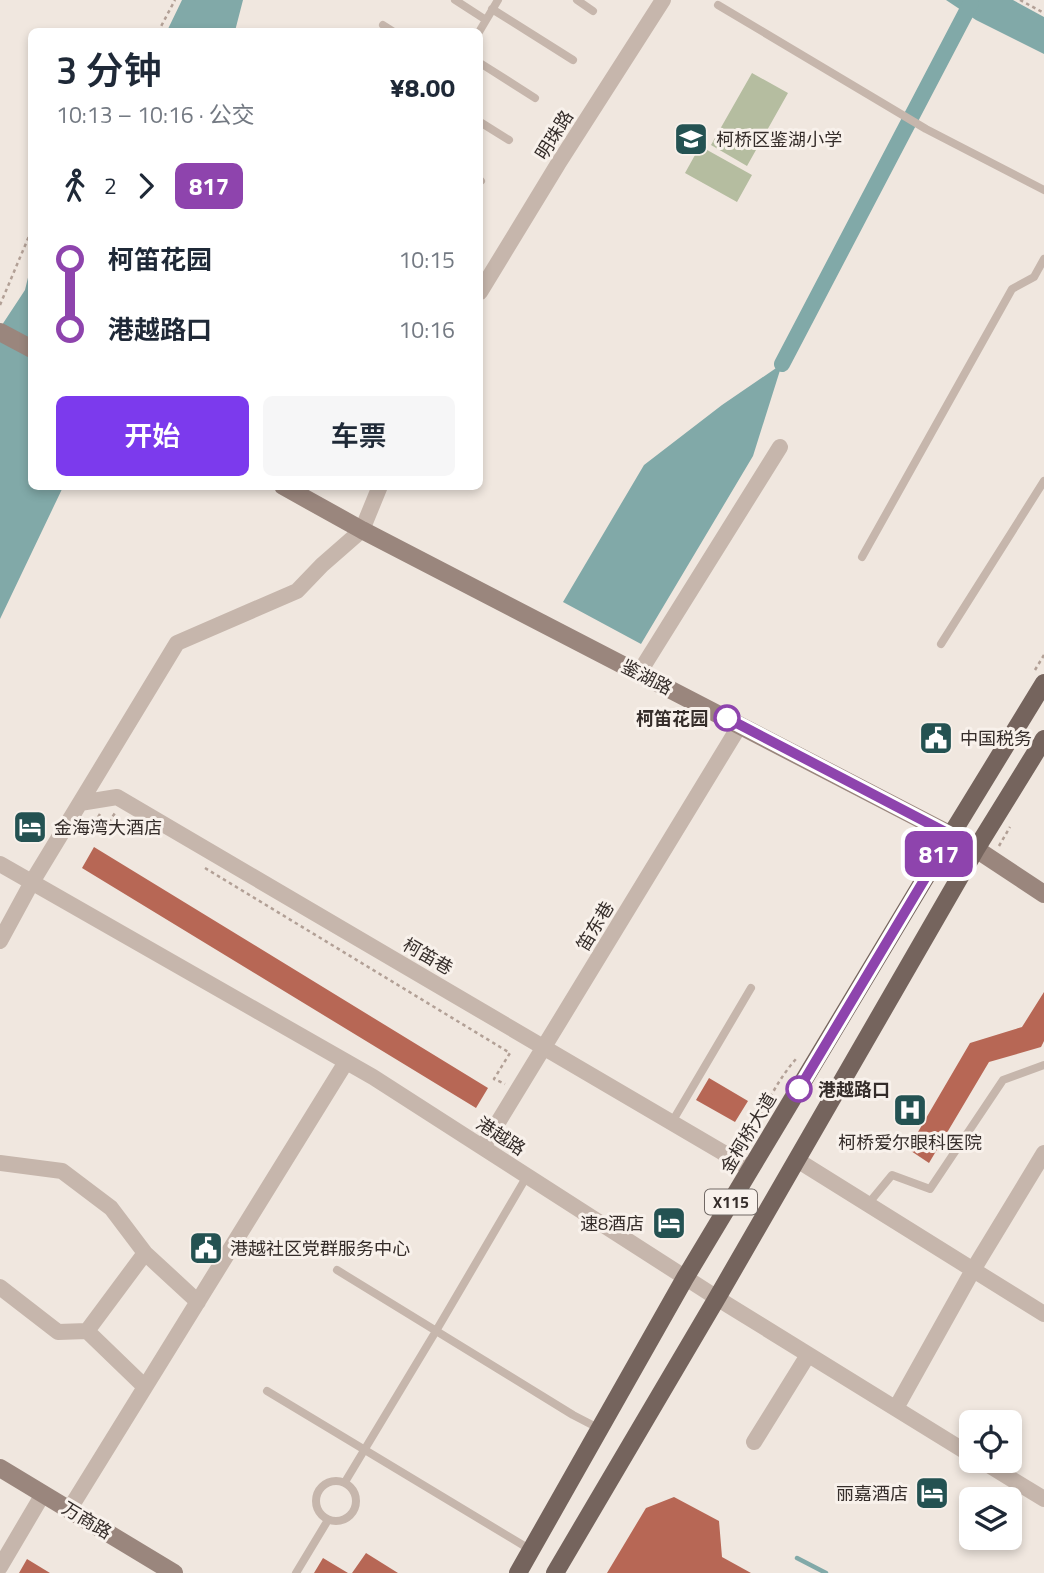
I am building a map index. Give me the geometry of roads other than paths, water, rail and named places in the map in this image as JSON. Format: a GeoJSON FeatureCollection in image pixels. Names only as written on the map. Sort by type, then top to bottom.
{"type":"FeatureCollection","features":[{"type":"Feature","properties":{"kind":"main road","name":"金柯桥大道"},"geometry":{"type":"LineString","coordinates":[[518,1573],[685,1278],[1044,683]]}},
{"type":"Feature","properties":{"kind":"main road","name":"X115"},"geometry":{"type":"LineString","coordinates":[[555,1573],[976,849],[1044,739]]}},
{"type":"Feature","properties":{"kind":"street","name":"明珠路"},"geometry":{"type":"LineString","coordinates":[[483,287],[663,0]]}},
{"type":"Feature","properties":{"kind":"street"},"geometry":{"type":"LineString","coordinates":[[0,332],[28,347]]}},
{"type":"Feature","properties":{"kind":"street"},"geometry":{"type":"LineString","coordinates":[[639,673],[780,447]]}},
{"type":"Feature","properties":{"kind":"street","name":"鉴湖路"},"geometry":{"type":"LineString","coordinates":[[290,490],[362,530],[951,835],[1044,894]]}},
{"type":"Feature","properties":{"kind":"street"},"geometry":{"type":"LineString","coordinates":[[0,941],[32,882],[177,643],[297,591],[362,530],[378,490]]}},
{"type":"Feature","properties":{"kind":"street","name":"笛东巷"},"geometry":{"type":"LineString","coordinates":[[483,1147],[740,725]]}},
{"type":"Feature","properties":{"kind":"street","name":"柯笛巷"},"geometry":{"type":"LineString","coordinates":[[80,803],[117,797],[751,1169]]}},
{"type":"Feature","properties":{"kind":"street","name":"港越路"},"geometry":{"type":"LineString","coordinates":[[0,864],[373,1077],[685,1278],[959,1447]]}},
{"type":"Feature","properties":{"kind":"street"},"geometry":{"type":"LineString","coordinates":[[69,1510],[346,1062]]}},
{"type":"Feature","properties":{"kind":"street"},"geometry":{"type":"LineString","coordinates":[[896,1408],[973,1270],[1044,1153]]}},
{"type":"Feature","properties":{"kind":"street"},"geometry":{"type":"LineString","coordinates":[[797,1160],[1044,1314]]}},
{"type":"Feature","properties":{"kind":"street"},"geometry":{"type":"LineString","coordinates":[[0,1163],[62,1171],[111,1208],[145,1253],[198,1302]]}},
{"type":"Feature","properties":{"kind":"street"},"geometry":{"type":"LineString","coordinates":[[87,1331],[145,1253]]}},
{"type":"Feature","properties":{"kind":"street"},"geometry":{"type":"LineString","coordinates":[[0,1287],[58,1332],[87,1331],[145,1387]]}},
{"type":"Feature","properties":{"kind":"street"},"geometry":{"type":"LineString","coordinates":[[754,1442],[808,1355]]}},
{"type":"Feature","properties":{"kind":"street","name":"万商路"},"geometry":{"type":"LineString","coordinates":[[0,1468],[174,1573]]}},
{"type":"Feature","properties":{"kind":"street"},"geometry":{"type":"LineString","coordinates":[[1002,1473],[1044,1499]]}},
{"type":"Feature","properties":{"kind":"street"},"geometry":{"type":"LineString","coordinates":[[0,1567],[43,1494]]}},
{"type":"Feature","properties":{"kind":"lane"},"geometry":{"type":"LineString","coordinates":[[455,0],[486,20]]}},
{"type":"Feature","properties":{"kind":"lane"},"geometry":{"type":"LineString","coordinates":[[481,28],[498,0]]}},
{"type":"Feature","properties":{"kind":"lane"},"geometry":{"type":"LineString","coordinates":[[577,0],[593,11]]}},
{"type":"Feature","properties":{"kind":"lane"},"geometry":{"type":"LineString","coordinates":[[718,5],[926,129],[1044,191]]}},
{"type":"Feature","properties":{"kind":"lane"},"geometry":{"type":"LineString","coordinates":[[492,9],[573,60]]}},
{"type":"Feature","properties":{"kind":"lane"},"geometry":{"type":"LineString","coordinates":[[383,25],[388,28]]}},
{"type":"Feature","properties":{"kind":"lane"},"geometry":{"type":"LineString","coordinates":[[483,65],[535,98]]}},
{"type":"Feature","properties":{"kind":"lane"},"geometry":{"type":"LineString","coordinates":[[483,124],[509,141]]}},
{"type":"Feature","properties":{"kind":"lane"},"geometry":{"type":"LineString","coordinates":[[862,557],[1012,289],[1034,277],[1044,259]]}},
{"type":"Feature","properties":{"kind":"lane"},"geometry":{"type":"LineString","coordinates":[[941,645],[1044,481]]}},
{"type":"Feature","properties":{"kind":"lane"},"geometry":{"type":"LineString","coordinates":[[672,1122],[751,988]]}},
{"type":"Feature","properties":{"kind":"lane"},"geometry":{"type":"LineString","coordinates":[[868,1204],[892,1175],[930,1189],[1003,1080],[1044,1065]]}},
{"type":"Feature","properties":{"kind":"lane"},"geometry":{"type":"LineString","coordinates":[[345,1482],[527,1175]]}},
{"type":"Feature","properties":{"kind":"lane"},"geometry":{"type":"LineString","coordinates":[[337,1270],[600,1429]]}},
{"type":"Feature","properties":{"kind":"lane"},"geometry":{"type":"LineString","coordinates":[[267,1391],[531,1550]]}},
{"type":"Feature","properties":{"kind":"lane"},"geometry":{"type":"LineString","coordinates":[[329,1481],[345,1482],[356,1493],[356,1509],[344,1520],[328,1520],[317,1509],[317,1492],[329,1481]]}},
{"type":"Feature","properties":{"kind":"lane"},"geometry":{"type":"LineString","coordinates":[[296,1573],[328,1520]]}},
{"type":"Feature","properties":{"kind":"water"},"geometry":{"type":"Polygon","coordinates":[[[182,0],[243,0],[236,28],[168,28],[182,0]]]}},
{"type":"Feature","properties":{"kind":"water"},"geometry":{"type":"Polygon","coordinates":[[[946,0],[1013,0],[1044,17],[1044,54],[976,20],[946,0]]]}},
{"type":"Feature","properties":{"kind":"water"},"geometry":{"type":"Polygon","coordinates":[[[28,278],[28,490],[62,490],[0,619],[0,328],[25,290],[28,278]]]}},
{"type":"Feature","properties":{"kind":"water"},"geometry":{"type":"Polygon","coordinates":[[[782,364],[753,456],[641,644],[563,602],[644,465],[722,405],[782,364]]]}},
{"type":"Feature","properties":{"kind":"waterway"},"geometry":{"type":"LineString","coordinates":[[782,364],[971,3]]}},
{"type":"Feature","properties":{"kind":"waterway"},"geometry":{"type":"LineString","coordinates":[[797,1558],[826,1573]]}},
{"type":"Feature","properties":{"kind":"place","name":"柯桥区鉴湖小学"},"geometry":{"type":"Point","coordinates":[691,139]}},
{"type":"Feature","properties":{"kind":"place","name":"柯笛花园"},"geometry":{"type":"Point","coordinates":[727,718]}},
{"type":"Feature","properties":{"kind":"place","name":"中国税务"},"geometry":{"type":"Point","coordinates":[936,738]}},
{"type":"Feature","properties":{"kind":"place","name":"金海湾大酒店"},"geometry":{"type":"Point","coordinates":[30,827]}},
{"type":"Feature","properties":{"kind":"place","name":"港越路口"},"geometry":{"type":"Point","coordinates":[799,1089]}},
{"type":"Feature","properties":{"kind":"place","name":"柯桥爱尔眼科医院"},"geometry":{"type":"Point","coordinates":[910,1110]}},
{"type":"Feature","properties":{"kind":"place","name":"速8酒店"},"geometry":{"type":"Point","coordinates":[669,1223]}},
{"type":"Feature","properties":{"kind":"place","name":"港越社区党群服务中心"},"geometry":{"type":"Point","coordinates":[206,1248]}},
{"type":"Feature","properties":{"kind":"place","name":"丽嘉酒店"},"geometry":{"type":"Point","coordinates":[932,1493]}}]}
